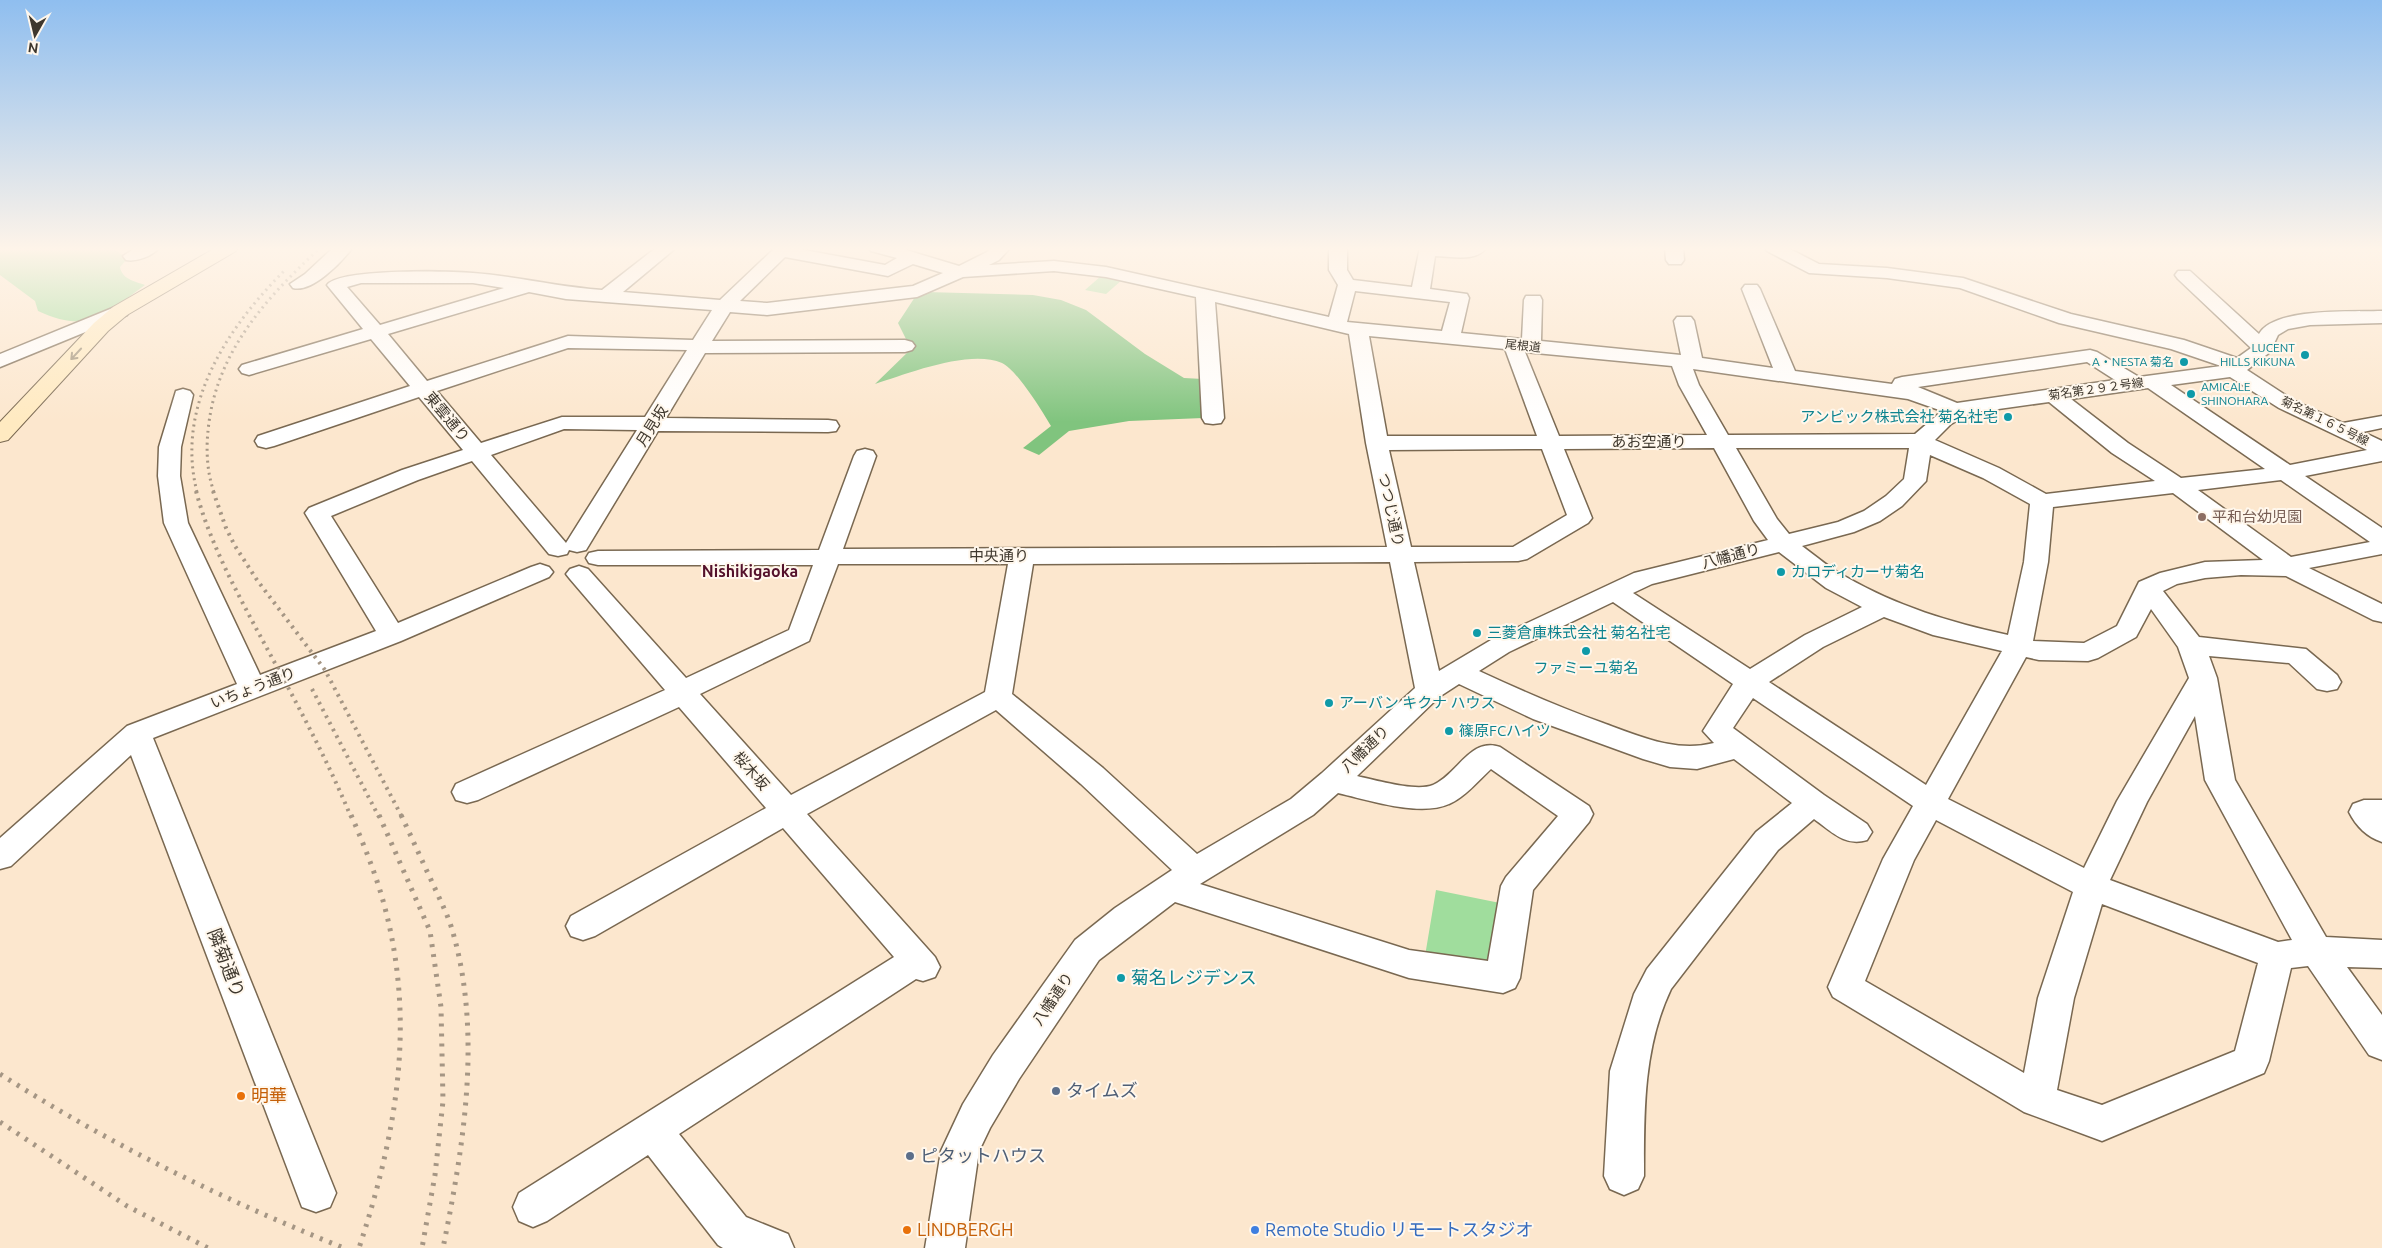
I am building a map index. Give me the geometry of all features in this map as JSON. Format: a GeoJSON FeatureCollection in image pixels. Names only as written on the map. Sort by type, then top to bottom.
{"type":"FeatureCollection","features":[{"type":"Feature","properties":{"kind":"street"},"geometry":{"type":"LineString","coordinates":[[0,361],[130,305]]}},
{"type":"Feature","properties":{"kind":"street","name":"東雲通り"},"geometry":{"type":"LineString","coordinates":[[353,305],[476,451],[567,547]]}},
{"type":"Feature","properties":{"kind":"street"},"geometry":{"type":"LineString","coordinates":[[249,369],[464,305]]}},
{"type":"Feature","properties":{"kind":"street","name":"尾根道"},"geometry":{"type":"LineString","coordinates":[[716,305],[767,309],[798,305]]}},
{"type":"Feature","properties":{"kind":"street"},"geometry":{"type":"LineString","coordinates":[[1206,305],[1213,418]]}},
{"type":"Feature","properties":{"kind":"street","name":"尾根道"},"geometry":{"type":"LineString","coordinates":[[1255,305],[1347,328],[1686,362],[1912,393],[1958,410]]}},
{"type":"Feature","properties":{"kind":"street"},"geometry":{"type":"LineString","coordinates":[[1347,305],[1347,328]]}},
{"type":"Feature","properties":{"kind":"street"},"geometry":{"type":"LineString","coordinates":[[1450,338],[1458,305]]}},
{"type":"Feature","properties":{"kind":"street"},"geometry":{"type":"LineString","coordinates":[[1533,305],[1522,346],[1550,442]]}},
{"type":"Feature","properties":{"kind":"street"},"geometry":{"type":"LineString","coordinates":[[1758,305],[1787,376]]}},
{"type":"Feature","properties":{"kind":"street","name":"菊名第１６５号線"},"geometry":{"type":"LineString","coordinates":[[2029,305],[2066,318],[2177,344],[2237,368],[2286,404],[2382,449]]}},
{"type":"Feature","properties":{"kind":"street"},"geometry":{"type":"LineString","coordinates":[[2217,305],[2263,348]]}},
{"type":"Feature","properties":{"kind":"street","name":"月見坂"},"geometry":{"type":"LineString","coordinates":[[540,572],[540,562],[567,547],[654,422],[724,306]]}},
{"type":"Feature","properties":{"kind":"street"},"geometry":{"type":"LineString","coordinates":[[0,435],[101,327],[120,311]]}},
{"type":"Feature","properties":{"kind":"street"},"geometry":{"type":"LineString","coordinates":[[2237,368],[2263,348],[2269,332],[2282,324],[2310,319],[2382,317]]}},
{"type":"Feature","properties":{"kind":"street"},"geometry":{"type":"LineString","coordinates":[[1684,321],[1690,342],[1686,362],[1689,385],[1766,521],[1783,543],[1835,582],[1883,607],[1942,630],[2039,651],[2088,652],[2127,631],[2148,588],[2168,578],[2206,570],[2240,567],[2291,569],[2297,564],[2382,547]]}},
{"type":"Feature","properties":{"kind":"street","name":"つつじ通り"},"geometry":{"type":"LineString","coordinates":[[1347,328],[1377,443],[1429,690]]}},
{"type":"Feature","properties":{"kind":"street"},"geometry":{"type":"LineString","coordinates":[[266,441],[568,342],[684,344],[699,347],[905,346]]}},
{"type":"Feature","properties":{"kind":"street"},"geometry":{"type":"LineString","coordinates":[[1912,393],[1902,382],[2090,356],[2144,382],[2382,539]]}},
{"type":"Feature","properties":{"kind":"street","name":"菊名第２９２号線"},"geometry":{"type":"LineString","coordinates":[[1958,410],[1964,407],[2237,368]]}},
{"type":"Feature","properties":{"kind":"street"},"geometry":{"type":"LineString","coordinates":[[183,394],[170,447],[169,466],[176,523],[253,689]]}},
{"type":"Feature","properties":{"kind":"street"},"geometry":{"type":"LineString","coordinates":[[2053,395],[2120,448],[2178,486],[2291,569],[2382,614]]}},
{"type":"Feature","properties":{"kind":"street"},"geometry":{"type":"LineString","coordinates":[[1958,410],[1943,419],[1921,440],[1939,451],[1991,473],[2042,501],[2285,474],[2382,454]]}},
{"type":"Feature","properties":{"kind":"street"},"geometry":{"type":"LineString","coordinates":[[392,635],[317,513],[476,451],[562,423],[654,422],[828,426]]}},
{"type":"Feature","properties":{"kind":"street"},"geometry":{"type":"LineString","coordinates":[[2339,430],[2382,422]]}},
{"type":"Feature","properties":{"kind":"street","name":"あお空通り"},"geometry":{"type":"LineString","coordinates":[[1377,443],[1921,440]]}},
{"type":"Feature","properties":{"kind":"street","name":"八幡通り"},"geometry":{"type":"LineString","coordinates":[[945,1248],[960,1151],[1001,1061],[1087,950],[1182,879],[1302,807],[1333,781],[1429,690],[1457,672],[1500,646],[1612,591],[1643,578],[1846,527],[1872,516],[1894,501],[1915,481],[1921,440]]}},
{"type":"Feature","properties":{"kind":"street","name":"中央通り"},"geometry":{"type":"LineString","coordinates":[[540,572],[551,578],[560,578],[589,566],[828,557],[1518,554],[1580,518],[1550,442]]}},
{"type":"Feature","properties":{"kind":"street"},"geometry":{"type":"LineString","coordinates":[[467,792],[683,692],[800,635],[865,456]]}},
{"type":"Feature","properties":{"kind":"street"},"geometry":{"type":"LineString","coordinates":[[2042,501],[2034,576],[2019,646],[1932,804],[1894,856],[1845,987],[2037,1100],[2102,1123],[2251,1062],[2277,956]]}},
{"type":"Feature","properties":{"kind":"street","name":"桜木坂"},"geometry":{"type":"LineString","coordinates":[[567,547],[595,550],[589,566],[683,692],[920,964],[652,1130]]}},
{"type":"Feature","properties":{"kind":"street"},"geometry":{"type":"LineString","coordinates":[[998,697],[1022,556]]}},
{"type":"Feature","properties":{"kind":"street","name":"いちょう通り"},"geometry":{"type":"LineString","coordinates":[[0,857],[137,734],[392,635],[540,572]]}},
{"type":"Feature","properties":{"kind":"street"},"geometry":{"type":"LineString","coordinates":[[2148,588],[2191,645],[2203,678],[2220,780],[2316,951],[2382,1044]]}},
{"type":"Feature","properties":{"kind":"street"},"geometry":{"type":"LineString","coordinates":[[1612,591],[1932,804],[2091,886],[2277,956],[2316,951],[2382,954]]}},
{"type":"Feature","properties":{"kind":"street"},"geometry":{"type":"LineString","coordinates":[[1856,832],[1813,803],[1717,731],[1748,683],[1814,641],[1883,607]]}},
{"type":"Feature","properties":{"kind":"street"},"geometry":{"type":"LineString","coordinates":[[2191,645],[2296,655],[2328,682]]}},
{"type":"Feature","properties":{"kind":"street"},"geometry":{"type":"LineString","coordinates":[[1457,672],[1543,712],[1643,749],[1670,756],[1697,758],[1738,748]]}},
{"type":"Feature","properties":{"kind":"street"},"geometry":{"type":"LineString","coordinates":[[2037,1100],[2056,998],[2091,886],[2132,801],[2203,678]]}},
{"type":"Feature","properties":{"kind":"street"},"geometry":{"type":"LineString","coordinates":[[583,926],[787,811],[998,697]]}},
{"type":"Feature","properties":{"kind":"street"},"geometry":{"type":"LineString","coordinates":[[998,697],[1092,776],[1182,879],[1409,964],[1503,978],[1516,886],[1578,814],[1490,754],[1440,796],[1400,797],[1333,781]]}},
{"type":"Feature","properties":{"kind":"street","name":"隣菊通り"},"geometry":{"type":"LineString","coordinates":[[137,734],[316,1193]]}},
{"type":"Feature","properties":{"kind":"street"},"geometry":{"type":"LineString","coordinates":[[1624,1176],[1628,1071],[1646,1005],[1658,979],[1766,841],[1813,803]]}},
{"type":"Feature","properties":{"kind":"street"},"geometry":{"type":"LineString","coordinates":[[2382,812],[2364,812],[2382,830]]}},
{"type":"Feature","properties":{"kind":"street"},"geometry":{"type":"LineString","coordinates":[[533,1207],[652,1130],[732,1231],[752,1242],[774,1248]]}},
{"type":"Feature","properties":{"kind":"green space"},"geometry":{"type":"Polygon","coordinates":[[[36,305],[119,305],[96,318],[84,321],[56,318],[38,311],[36,305]]]}},
{"type":"Feature","properties":{"kind":"green space"},"geometry":{"type":"Polygon","coordinates":[[[910,305],[1074,305],[1086,310],[1145,354],[1184,378],[1203,379],[1203,418],[1129,421],[1069,431],[1039,455],[1023,448],[1051,426],[1022,382],[1002,363],[988,359],[956,361],[938,364],[875,384],[911,349],[898,323],[910,305]]]}},
{"type":"Feature","properties":{"kind":"green space"},"geometry":{"type":"Polygon","coordinates":[[[1436,890],[1500,903],[1489,965],[1425,956],[1436,890]]]}},
{"type":"Feature","properties":{"kind":"railway"},"geometry":{"type":"LineString","coordinates":[[197,492],[192,460],[193,429],[200,399],[211,370],[226,343],[254,305]]}},
{"type":"Feature","properties":{"kind":"railway"},"geometry":{"type":"LineString","coordinates":[[214,492],[208,469],[207,454],[207,438],[213,403],[221,377],[232,352],[265,305]]}},
{"type":"Feature","properties":{"kind":"railway"},"geometry":{"type":"LineString","coordinates":[[196,491],[222,562],[318,745],[351,817]]}},
{"type":"Feature","properties":{"kind":"railway"},"geometry":{"type":"LineString","coordinates":[[213,491],[226,528],[235,546],[257,580],[325,670],[401,816]]}},
{"type":"Feature","properties":{"kind":"railway"},"geometry":{"type":"LineString","coordinates":[[312,689],[379,817]]}},
{"type":"Feature","properties":{"kind":"railway"},"geometry":{"type":"LineString","coordinates":[[351,815],[370,861],[385,908],[394,952],[399,995],[400,1038],[398,1080],[392,1122],[383,1164],[359,1248]]}},
{"type":"Feature","properties":{"kind":"railway"},"geometry":{"type":"LineString","coordinates":[[379,815],[430,931],[441,1007],[443,1101],[435,1175],[422,1248]]}},
{"type":"Feature","properties":{"kind":"railway"},"geometry":{"type":"LineString","coordinates":[[401,816],[451,926],[461,965],[466,1006],[468,1046],[467,1087],[458,1168],[443,1248]]}},
{"type":"Feature","properties":{"kind":"railway"},"geometry":{"type":"LineString","coordinates":[[0,1074],[83,1124],[168,1169],[299,1230],[344,1248]]}},
{"type":"Feature","properties":{"kind":"railway"},"geometry":{"type":"LineString","coordinates":[[0,1122],[127,1206],[208,1248]]}},
{"type":"Feature","properties":{"kind":"place","name":"LUCENT HILLS KIKUNA"},"geometry":{"type":"Point","coordinates":[2305,355]}},
{"type":"Feature","properties":{"kind":"place","name":"A・NESTA 菊名"},"geometry":{"type":"Point","coordinates":[2184,362]}},
{"type":"Feature","properties":{"kind":"place","name":"AMICALE SHINOHARA"},"geometry":{"type":"Point","coordinates":[2191,394]}},
{"type":"Feature","properties":{"kind":"place","name":"アンビック株式会社 菊名社宅"},"geometry":{"type":"Point","coordinates":[2008,417]}},
{"type":"Feature","properties":{"kind":"place","name":"平和台幼児園"},"geometry":{"type":"Point","coordinates":[2202,517]}},
{"type":"Feature","properties":{"kind":"place","name":"カロディカーサ菊名"},"geometry":{"type":"Point","coordinates":[1781,572]}},
{"type":"Feature","properties":{"kind":"place","name":"三菱倉庫株式会社 菊名社宅"},"geometry":{"type":"Point","coordinates":[1477,633]}},
{"type":"Feature","properties":{"kind":"place","name":"ファミーユ菊名"},"geometry":{"type":"Point","coordinates":[1586,651]}},
{"type":"Feature","properties":{"kind":"place","name":"アーバン キクナ ハウス"},"geometry":{"type":"Point","coordinates":[1329,703]}},
{"type":"Feature","properties":{"kind":"place","name":"篠原FCハイツ"},"geometry":{"type":"Point","coordinates":[1449,731]}},
{"type":"Feature","properties":{"kind":"place","name":"菊名レジデンス"},"geometry":{"type":"Point","coordinates":[1121,978]}},
{"type":"Feature","properties":{"kind":"place","name":"タイムズ"},"geometry":{"type":"Point","coordinates":[1056,1091]}},
{"type":"Feature","properties":{"kind":"place","name":"明華"},"geometry":{"type":"Point","coordinates":[241,1096]}},
{"type":"Feature","properties":{"kind":"place","name":"ピタットハウス"},"geometry":{"type":"Point","coordinates":[910,1156]}},
{"type":"Feature","properties":{"kind":"place","name":"LINDBERGH"},"geometry":{"type":"Point","coordinates":[907,1230]}},
{"type":"Feature","properties":{"kind":"place","name":"Remote Studio リモートスタジオ"},"geometry":{"type":"Point","coordinates":[1255,1230]}},
{"type":"Feature","properties":{"kind":"district","name":"Nishikigaoka"},"geometry":{"type":"Point","coordinates":[750,571]}}]}
